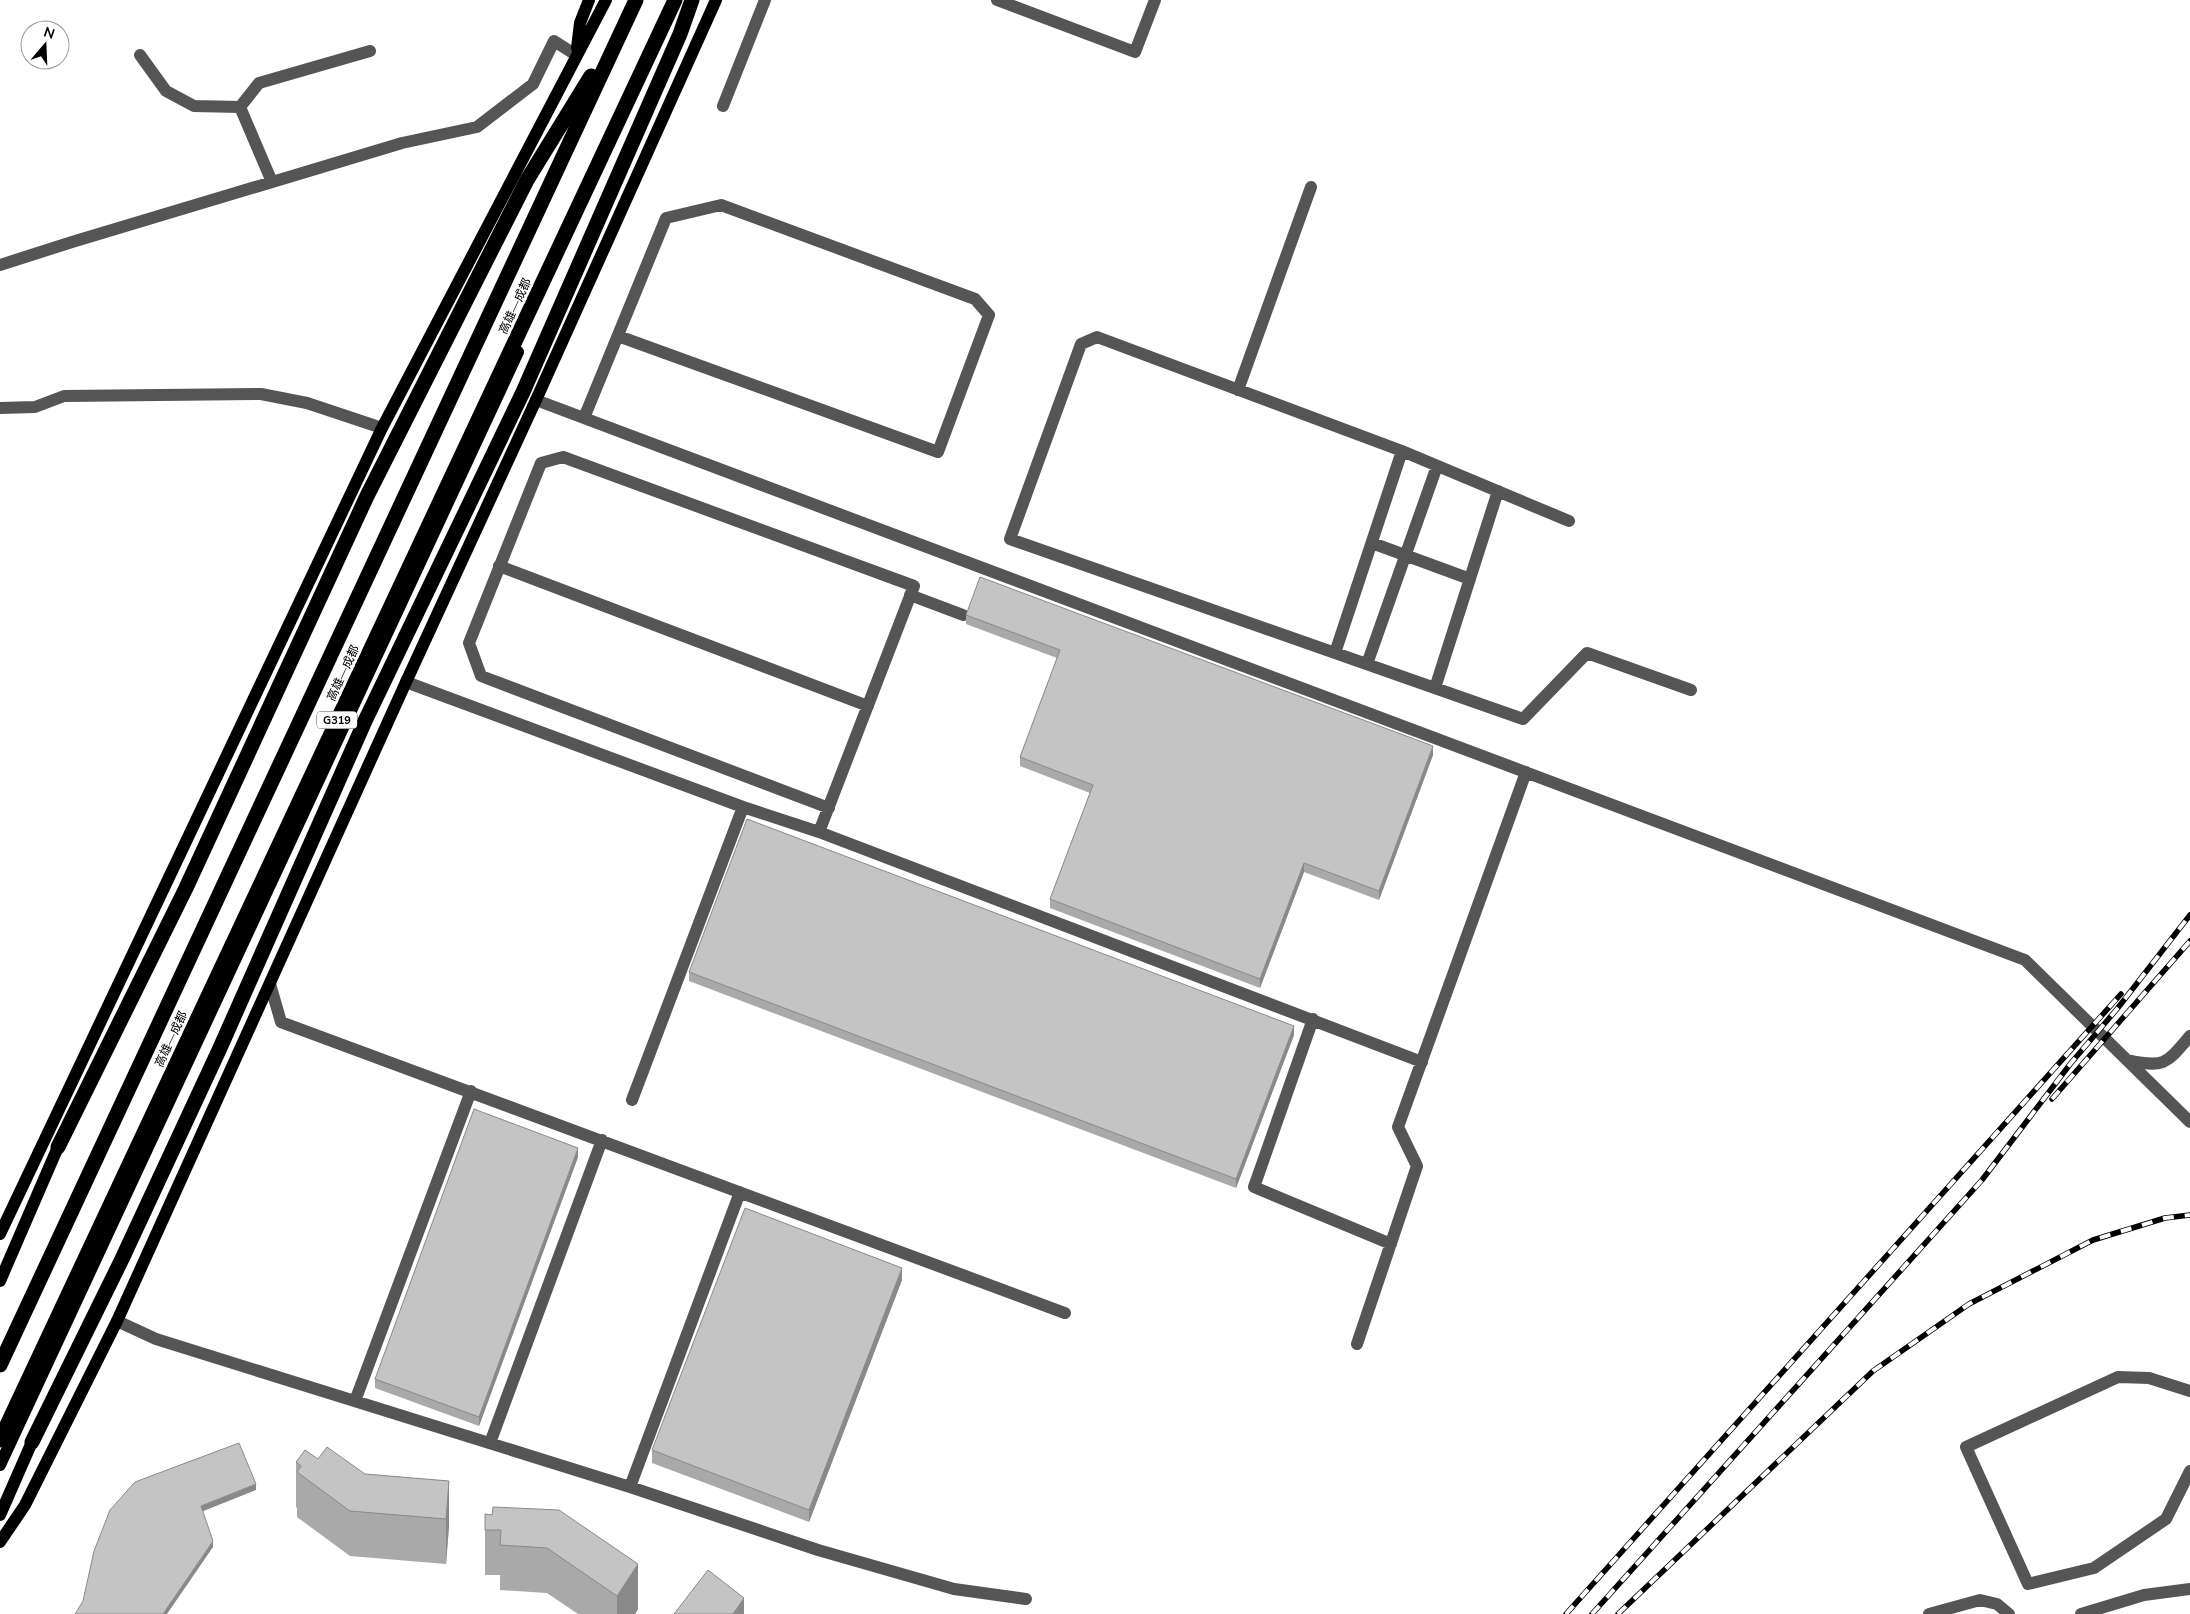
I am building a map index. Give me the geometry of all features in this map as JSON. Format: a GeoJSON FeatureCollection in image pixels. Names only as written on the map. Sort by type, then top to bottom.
{"type":"FeatureCollection","features":[{"type":"Feature","properties":{"kind":"highway","name":"高雄—成都"},"geometry":{"type":"LineString","coordinates":[[0,1365],[636,0]]}},
{"type":"Feature","properties":{"kind":"highway","name":"高雄—成都"},"geometry":{"type":"LineString","coordinates":[[0,1440],[675,0]]}},
{"type":"Feature","properties":{"kind":"highway"},"geometry":{"type":"LineString","coordinates":[[32,1442],[122,1259],[220,1048],[365,722],[523,392],[680,34],[692,0]]}},
{"type":"Feature","properties":{"kind":"highway"},"geometry":{"type":"LineString","coordinates":[[58,1148],[186,888],[367,496],[527,180],[628,17]]}},
{"type":"Feature","properties":{"kind":"main road"},"geometry":{"type":"LineString","coordinates":[[576,55],[580,23],[589,0]]}},
{"type":"Feature","properties":{"kind":"main road"},"geometry":{"type":"LineString","coordinates":[[0,1234],[382,428],[606,0]]}},
{"type":"Feature","properties":{"kind":"main road"},"geometry":{"type":"LineString","coordinates":[[0,1465],[664,38],[675,0]]}},
{"type":"Feature","properties":{"kind":"main road"},"geometry":{"type":"LineString","coordinates":[[0,1542],[25,1505],[117,1321],[716,0]]}},
{"type":"Feature","properties":{"kind":"main road"},"geometry":{"type":"LineString","coordinates":[[0,1281],[58,1148]]}},
{"type":"Feature","properties":{"kind":"main road"},"geometry":{"type":"LineString","coordinates":[[0,1514],[32,1442]]}},
{"type":"Feature","properties":{"kind":"street"},"geometry":{"type":"LineString","coordinates":[[723,106],[765,0]]}},
{"type":"Feature","properties":{"kind":"street"},"geometry":{"type":"LineString","coordinates":[[997,0],[1135,52],[1155,0]]}},
{"type":"Feature","properties":{"kind":"street"},"geometry":{"type":"LineString","coordinates":[[0,265],[402,143],[477,127],[534,84],[554,41],[576,55]]}},
{"type":"Feature","properties":{"kind":"street"},"geometry":{"type":"LineString","coordinates":[[240,107],[259,83],[370,51]]}},
{"type":"Feature","properties":{"kind":"street"},"geometry":{"type":"LineString","coordinates":[[140,55],[166,91],[194,106],[240,107]]}},
{"type":"Feature","properties":{"kind":"street"},"geometry":{"type":"LineString","coordinates":[[240,107],[272,182]]}},
{"type":"Feature","properties":{"kind":"street"},"geometry":{"type":"LineString","coordinates":[[1238,390],[1311,187]]}},
{"type":"Feature","properties":{"kind":"street"},"geometry":{"type":"LineString","coordinates":[[584,418],[666,218],[721,205],[975,299],[989,315],[938,452],[618,336]]}},
{"type":"Feature","properties":{"kind":"street"},"geometry":{"type":"LineString","coordinates":[[1569,520],[1402,452],[1096,337],[1081,344],[1010,539],[1523,719],[1587,653],[1691,690]]}},
{"type":"Feature","properties":{"kind":"street"},"geometry":{"type":"LineString","coordinates":[[0,408],[35,407],[64,396],[261,394],[307,403],[382,428]]}},
{"type":"Feature","properties":{"kind":"street"},"geometry":{"type":"LineString","coordinates":[[536,400],[2026,960],[2190,1122]]}},
{"type":"Feature","properties":{"kind":"street"},"geometry":{"type":"LineString","coordinates":[[1335,653],[1402,452]]}},
{"type":"Feature","properties":{"kind":"street"},"geometry":{"type":"LineString","coordinates":[[819,832],[914,586],[563,457],[540,463],[469,643],[481,676],[828,808]]}},
{"type":"Feature","properties":{"kind":"street"},"geometry":{"type":"LineString","coordinates":[[1367,664],[1437,466]]}},
{"type":"Feature","properties":{"kind":"street"},"geometry":{"type":"LineString","coordinates":[[1435,688],[1498,491]]}},
{"type":"Feature","properties":{"kind":"street"},"geometry":{"type":"LineString","coordinates":[[1372,543],[1470,579]]}},
{"type":"Feature","properties":{"kind":"street"},"geometry":{"type":"LineString","coordinates":[[499,566],[868,706]]}},
{"type":"Feature","properties":{"kind":"street"},"geometry":{"type":"LineString","coordinates":[[910,595],[963,615]]}},
{"type":"Feature","properties":{"kind":"street"},"geometry":{"type":"LineString","coordinates":[[406,682],[742,807],[819,832],[1422,1062]]}},
{"type":"Feature","properties":{"kind":"street"},"geometry":{"type":"LineString","coordinates":[[1357,1344],[1417,1166],[1398,1127],[1526,772]]}},
{"type":"Feature","properties":{"kind":"street"},"geometry":{"type":"LineString","coordinates":[[632,1100],[742,807]]}},
{"type":"Feature","properties":{"kind":"street"},"geometry":{"type":"LineString","coordinates":[[270,984],[282,1022],[1065,1313]]}},
{"type":"Feature","properties":{"kind":"street"},"geometry":{"type":"LineString","coordinates":[[1313,1019],[1254,1188],[1391,1244]]}},
{"type":"Feature","properties":{"kind":"street"},"geometry":{"type":"LineString","coordinates":[[2127,1060],[2150,1065],[2170,1060],[2190,1036]]}},
{"type":"Feature","properties":{"kind":"street"},"geometry":{"type":"LineString","coordinates":[[355,1401],[471,1091]]}},
{"type":"Feature","properties":{"kind":"street"},"geometry":{"type":"LineString","coordinates":[[490,1443],[602,1140]]}},
{"type":"Feature","properties":{"kind":"street"},"geometry":{"type":"LineString","coordinates":[[630,1487],[740,1192]]}},
{"type":"Feature","properties":{"kind":"street"},"geometry":{"type":"LineString","coordinates":[[117,1321],[156,1339],[630,1487],[818,1550],[954,1589],[1026,1599]]}},
{"type":"Feature","properties":{"kind":"street"},"geometry":{"type":"LineString","coordinates":[[2190,1391],[2149,1378],[2118,1377],[1966,1447],[2028,1584],[2094,1568],[2166,1519],[2190,1471]]}},
{"type":"Feature","properties":{"kind":"street"},"geometry":{"type":"LineString","coordinates":[[2081,1614],[2144,1595],[2190,1589]]}},
{"type":"Feature","properties":{"kind":"street"},"geometry":{"type":"LineString","coordinates":[[1929,1614],[1980,1600],[1997,1604],[2008,1614]]}},
{"type":"Feature","properties":{"kind":"building"},"geometry":{"type":"Polygon","coordinates":[[[980,577],[1433,746],[1379,891],[1304,863],[1260,979],[1050,899],[1093,785],[1020,757],[1060,650],[966,615],[980,577]]]}},
{"type":"Feature","properties":{"kind":"building"},"geometry":{"type":"Polygon","coordinates":[[[747,819],[1294,1026],[1236,1179],[689,972],[747,819]]]}},
{"type":"Feature","properties":{"kind":"building"},"geometry":{"type":"Polygon","coordinates":[[[474,1109],[578,1148],[479,1417],[375,1379],[474,1109]]]}},
{"type":"Feature","properties":{"kind":"building"},"geometry":{"type":"Polygon","coordinates":[[[745,1208],[902,1268],[809,1510],[652,1450],[745,1208]]]}},
{"type":"Feature","properties":{"kind":"building"},"geometry":{"type":"Polygon","coordinates":[[[239,1443],[256,1484],[201,1506],[213,1541],[163,1614],[75,1614],[83,1601],[94,1551],[110,1510],[135,1482],[239,1443]]]}},
{"type":"Feature","properties":{"kind":"building"},"geometry":{"type":"Polygon","coordinates":[[[327,1447],[365,1474],[449,1481],[446,1519],[350,1511],[297,1472],[301,1466],[296,1462],[305,1450],[318,1459],[327,1447]]]}},
{"type":"Feature","properties":{"kind":"building"},"geometry":{"type":"Polygon","coordinates":[[[493,1507],[559,1510],[638,1564],[617,1596],[547,1548],[500,1545],[501,1530],[485,1530],[485,1514],[492,1515],[493,1507]]]}},
{"type":"Feature","properties":{"kind":"building"},"geometry":{"type":"Polygon","coordinates":[[[708,1570],[744,1598],[733,1614],[674,1614],[708,1570]]]}},
{"type":"Feature","properties":{"kind":"railway"},"geometry":{"type":"LineString","coordinates":[[1592,1614],[1982,1180],[2071,1063],[2117,1009],[2190,915]]}},
{"type":"Feature","properties":{"kind":"railway"},"geometry":{"type":"LineString","coordinates":[[2052,1099],[2190,941]]}},
{"type":"Feature","properties":{"kind":"railway"},"geometry":{"type":"LineString","coordinates":[[1566,1614],[2121,994]]}},
{"type":"Feature","properties":{"kind":"railway"},"geometry":{"type":"LineString","coordinates":[[1618,1614],[1873,1371],[1969,1304],[2093,1240],[2165,1218],[2190,1215]]}}]}
